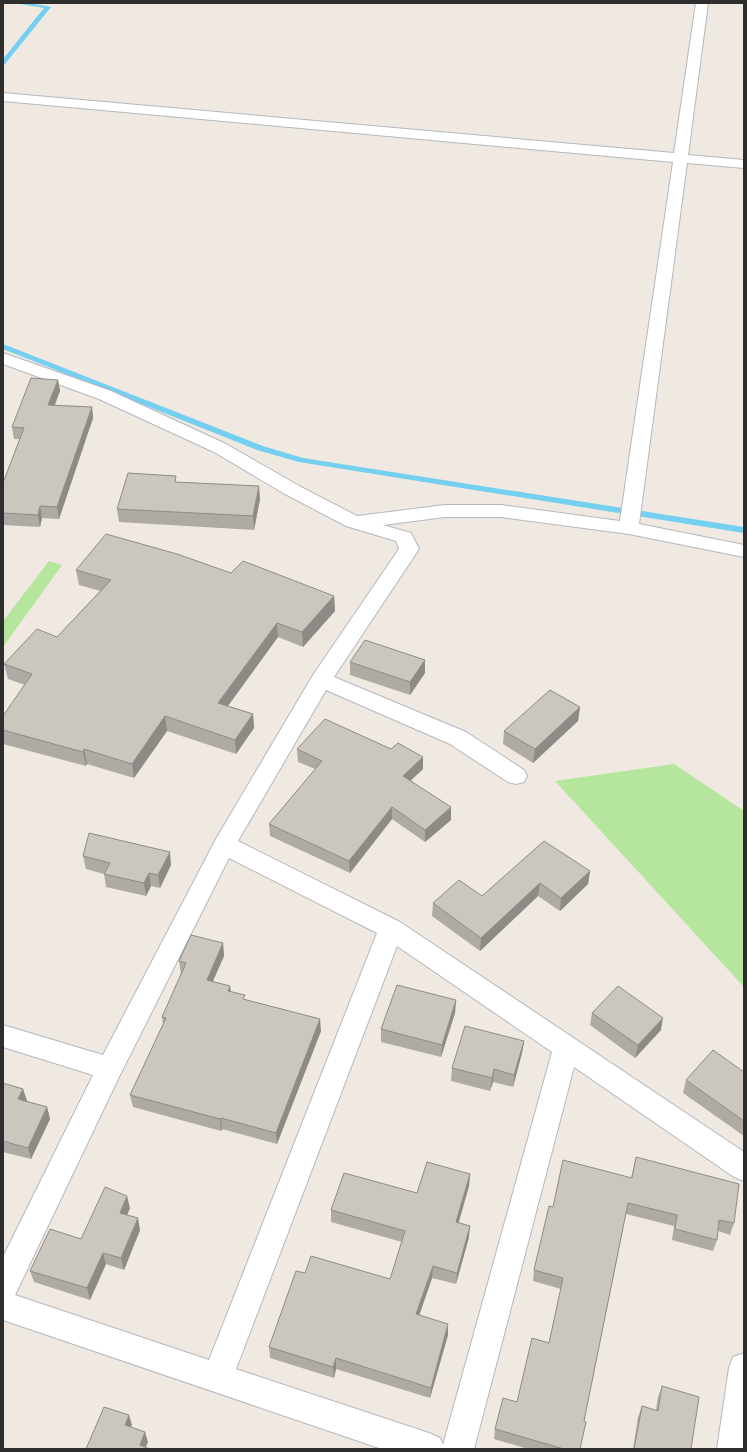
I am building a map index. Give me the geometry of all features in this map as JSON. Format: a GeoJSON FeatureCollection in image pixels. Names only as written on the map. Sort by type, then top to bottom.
{"type":"FeatureCollection","features":[{"type":"Feature","properties":{"kind":"street"},"geometry":{"type":"LineString","coordinates":[[629,528],[702,3]]}},
{"type":"Feature","properties":{"kind":"street"},"geometry":{"type":"LineString","coordinates":[[3,97],[744,164]]}},
{"type":"Feature","properties":{"kind":"street"},"geometry":{"type":"LineString","coordinates":[[3,358],[105,395],[213,445],[353,522],[404,537],[409,549],[321,680],[224,845],[110,1069],[3,1288]]}},
{"type":"Feature","properties":{"kind":"street"},"geometry":{"type":"LineString","coordinates":[[353,522],[445,511],[501,511],[629,528],[744,551]]}},
{"type":"Feature","properties":{"kind":"street"},"geometry":{"type":"LineString","coordinates":[[321,680],[458,738],[516,776]]}},
{"type":"Feature","properties":{"kind":"street"},"geometry":{"type":"LineString","coordinates":[[224,845],[391,929],[744,1168]]}},
{"type":"Feature","properties":{"kind":"street"},"geometry":{"type":"LineString","coordinates":[[217,1378],[391,929]]}},
{"type":"Feature","properties":{"kind":"street"},"geometry":{"type":"LineString","coordinates":[[3,1036],[110,1069]]}},
{"type":"Feature","properties":{"kind":"street"},"geometry":{"type":"LineString","coordinates":[[458,1449],[566,1047]]}},
{"type":"Feature","properties":{"kind":"street"},"geometry":{"type":"LineString","coordinates":[[3,1306],[429,1449]]}},
{"type":"Feature","properties":{"kind":"street"},"geometry":{"type":"LineString","coordinates":[[733,1449],[744,1368]]}},
{"type":"Feature","properties":{"kind":"green space"},"geometry":{"type":"Polygon","coordinates":[[[49,561],[62,565],[3,647],[3,621],[49,561]]]}},
{"type":"Feature","properties":{"kind":"green space"},"geometry":{"type":"Polygon","coordinates":[[[674,764],[744,811],[744,987],[555,781],[674,764]]]}},
{"type":"Feature","properties":{"kind":"building"},"geometry":{"type":"Polygon","coordinates":[[[31,378],[58,380],[48,405],[92,407],[57,507],[40,506],[38,515],[3,513],[3,483],[24,428],[12,427],[31,378]]]}},
{"type":"Feature","properties":{"kind":"building"},"geometry":{"type":"Polygon","coordinates":[[[128,473],[176,476],[175,482],[259,486],[253,516],[117,509],[128,473]]]}},
{"type":"Feature","properties":{"kind":"building"},"geometry":{"type":"Polygon","coordinates":[[[106,534],[177,554],[231,573],[243,561],[334,596],[302,632],[277,623],[218,703],[253,714],[235,740],[165,716],[132,764],[84,749],[83,752],[3,730],[3,716],[32,674],[4,664],[37,629],[57,637],[111,580],[76,570],[106,534]]]}},
{"type":"Feature","properties":{"kind":"building"},"geometry":{"type":"Polygon","coordinates":[[[365,640],[425,660],[410,682],[350,662],[365,640]]]}},
{"type":"Feature","properties":{"kind":"building"},"geometry":{"type":"Polygon","coordinates":[[[550,690],[580,707],[535,749],[504,731],[550,690]]]}},
{"type":"Feature","properties":{"kind":"building"},"geometry":{"type":"Polygon","coordinates":[[[325,719],[391,749],[398,743],[423,757],[403,776],[451,807],[425,830],[392,807],[349,861],[269,824],[322,761],[297,749],[325,719]]]}},
{"type":"Feature","properties":{"kind":"building"},"geometry":{"type":"Polygon","coordinates":[[[89,833],[170,852],[158,875],[149,873],[144,883],[104,874],[110,863],[83,856],[89,833]]]}},
{"type":"Feature","properties":{"kind":"building"},"geometry":{"type":"Polygon","coordinates":[[[544,841],[590,871],[561,898],[540,883],[481,938],[433,903],[459,880],[482,896],[544,841]]]}},
{"type":"Feature","properties":{"kind":"building"},"geometry":{"type":"Polygon","coordinates":[[[191,935],[223,943],[207,980],[230,986],[228,991],[245,995],[243,999],[320,1019],[276,1133],[130,1095],[166,1018],[162,1017],[186,963],[179,961],[191,935]]]}},
{"type":"Feature","properties":{"kind":"building"},"geometry":{"type":"Polygon","coordinates":[[[397,985],[456,1000],[442,1045],[381,1029],[397,985]]]}},
{"type":"Feature","properties":{"kind":"building"},"geometry":{"type":"Polygon","coordinates":[[[618,986],[663,1018],[638,1045],[592,1013],[618,986]]]}},
{"type":"Feature","properties":{"kind":"building"},"geometry":{"type":"Polygon","coordinates":[[[465,1026],[524,1041],[514,1075],[494,1069],[492,1078],[452,1068],[465,1026]]]}},
{"type":"Feature","properties":{"kind":"building"},"geometry":{"type":"Polygon","coordinates":[[[713,1050],[744,1072],[744,1121],[686,1080],[713,1050]]]}},
{"type":"Feature","properties":{"kind":"building"},"geometry":{"type":"Polygon","coordinates":[[[3,1083],[23,1089],[18,1099],[47,1107],[28,1148],[3,1141],[3,1083]]]}},
{"type":"Feature","properties":{"kind":"building"},"geometry":{"type":"Polygon","coordinates":[[[636,1157],[739,1184],[734,1223],[719,1220],[717,1240],[675,1229],[677,1215],[628,1203],[584,1421],[586,1422],[580,1449],[564,1449],[495,1429],[503,1398],[517,1402],[532,1338],[549,1343],[563,1278],[534,1270],[549,1206],[553,1207],[563,1160],[632,1178],[636,1157]]]}},
{"type":"Feature","properties":{"kind":"building"},"geometry":{"type":"Polygon","coordinates":[[[427,1162],[470,1174],[456,1222],[470,1226],[457,1273],[433,1266],[416,1314],[448,1324],[431,1388],[336,1358],[333,1367],[269,1347],[296,1271],[305,1273],[311,1256],[390,1279],[405,1231],[331,1210],[344,1173],[417,1193],[427,1162]]]}},
{"type":"Feature","properties":{"kind":"building"},"geometry":{"type":"Polygon","coordinates":[[[105,1187],[127,1196],[120,1213],[138,1218],[121,1258],[103,1253],[87,1288],[30,1271],[50,1229],[81,1239],[105,1187]]]}},
{"type":"Feature","properties":{"kind":"building"},"geometry":{"type":"Polygon","coordinates":[[[662,1386],[699,1397],[691,1449],[634,1449],[642,1406],[658,1411],[662,1386]]]}},
{"type":"Feature","properties":{"kind":"building"},"geometry":{"type":"Polygon","coordinates":[[[104,1407],[129,1415],[125,1425],[145,1432],[140,1445],[150,1449],[86,1449],[104,1407]]]}},
{"type":"Feature","properties":{"kind":"waterway"},"geometry":{"type":"LineString","coordinates":[[3,63],[48,7],[17,3]]}},
{"type":"Feature","properties":{"kind":"waterway"},"geometry":{"type":"LineString","coordinates":[[3,346],[260,448],[302,460],[744,530]]}}]}
